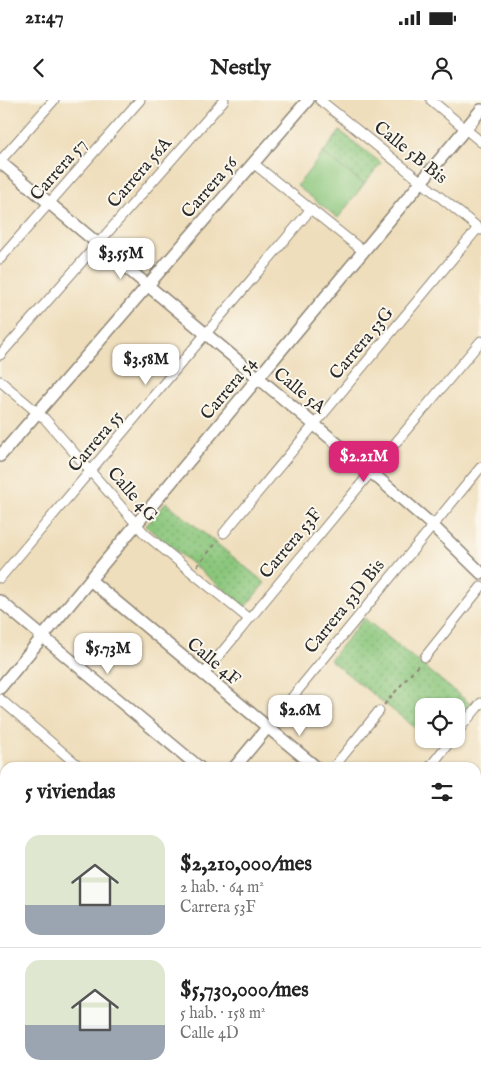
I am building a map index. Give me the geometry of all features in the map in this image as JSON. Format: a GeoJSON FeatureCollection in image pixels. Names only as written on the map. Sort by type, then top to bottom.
{"type":"FeatureCollection","features":[{"type":"Feature","properties":{"kind":"street"},"geometry":{"type":"LineString","coordinates":[[0,161],[54,100]]}},
{"type":"Feature","properties":{"kind":"street","name":"Carrera 57"},"geometry":{"type":"LineString","coordinates":[[0,259],[140,100]]}},
{"type":"Feature","properties":{"kind":"street","name":"Carrera 56A"},"geometry":{"type":"LineString","coordinates":[[0,355],[224,100]]}},
{"type":"Feature","properties":{"kind":"street","name":"Carrera 56"},"geometry":{"type":"LineString","coordinates":[[0,456],[308,100]]}},
{"type":"Feature","properties":{"kind":"street","name":"Calle 5B Bis"},"geometry":{"type":"LineString","coordinates":[[320,100],[479,229]]}},
{"type":"Feature","properties":{"kind":"street"},"geometry":{"type":"LineString","coordinates":[[430,100],[481,142]]}},
{"type":"Feature","properties":{"kind":"street","name":"Carrera 54"},"geometry":{"type":"LineString","coordinates":[[0,688],[258,379],[464,128],[481,110]]}},
{"type":"Feature","properties":{"kind":"street","name":"Calle 5A"},"geometry":{"type":"LineString","coordinates":[[0,161],[371,472],[432,525],[481,574]]}},
{"type":"Feature","properties":{"kind":"street"},"geometry":{"type":"LineString","coordinates":[[253,163],[363,252]]}},
{"type":"Feature","properties":{"kind":"street","name":"Carrera 55"},"geometry":{"type":"LineString","coordinates":[[0,578],[311,209]]}},
{"type":"Feature","properties":{"kind":"street","name":"Carrera 53G"},"geometry":{"type":"LineString","coordinates":[[224,533],[479,229]]}},
{"type":"Feature","properties":{"kind":"street","name":"Carrera 53F"},"geometry":{"type":"LineString","coordinates":[[204,675],[481,341]]}},
{"type":"Feature","properties":{"kind":"street","name":"Calle 4G"},"geometry":{"type":"LineString","coordinates":[[0,381],[38,412],[91,470],[136,525],[249,619]]}},
{"type":"Feature","properties":{"kind":"street","name":"Carrera 53D Bis"},"geometry":{"type":"LineString","coordinates":[[239,762],[481,467]]}},
{"type":"Feature","properties":{"kind":"street","name":"Calle 4F"},"geometry":{"type":"LineString","coordinates":[[90,580],[310,762]]}},
{"type":"Feature","properties":{"kind":"street"},"geometry":{"type":"LineString","coordinates":[[425,657],[481,587]]}},
{"type":"Feature","properties":{"kind":"street"},"geometry":{"type":"LineString","coordinates":[[0,601],[193,762]]}},
{"type":"Feature","properties":{"kind":"street"},"geometry":{"type":"LineString","coordinates":[[0,700],[74,762]]}},
{"type":"Feature","properties":{"kind":"street"},"geometry":{"type":"LineString","coordinates":[[465,723],[481,703]]}},
{"type":"Feature","properties":{"kind":"street"},"geometry":{"type":"LineString","coordinates":[[338,762],[379,711]]}},
{"type":"Feature","properties":{"kind":"street"},"geometry":{"type":"LineString","coordinates":[[433,762],[445,748]]}},
{"type":"Feature","properties":{"kind":"path"},"geometry":{"type":"LineString","coordinates":[[192,572],[224,533]]}},
{"type":"Feature","properties":{"kind":"path"},"geometry":{"type":"LineString","coordinates":[[379,711],[425,657]]}},
{"type":"Feature","properties":{"kind":"green space"},"geometry":{"type":"Polygon","coordinates":[[[340,131],[381,163],[364,184],[323,153],[340,131]]]}},
{"type":"Feature","properties":{"kind":"green space"},"geometry":{"type":"Polygon","coordinates":[[[323,153],[364,184],[338,218],[297,186],[323,153]]]}},
{"type":"Feature","properties":{"kind":"green space"},"geometry":{"type":"Polygon","coordinates":[[[166,502],[265,583],[245,607],[146,526],[166,502]]]}},
{"type":"Feature","properties":{"kind":"green space"},"geometry":{"type":"Polygon","coordinates":[[[364,618],[463,698],[415,698],[415,728],[330,660],[364,618]]]}},
{"type":"Feature","properties":{"kind":"green space"},"geometry":{"type":"Polygon","coordinates":[[[465,700],[473,706],[465,716],[465,700]]]}}]}
